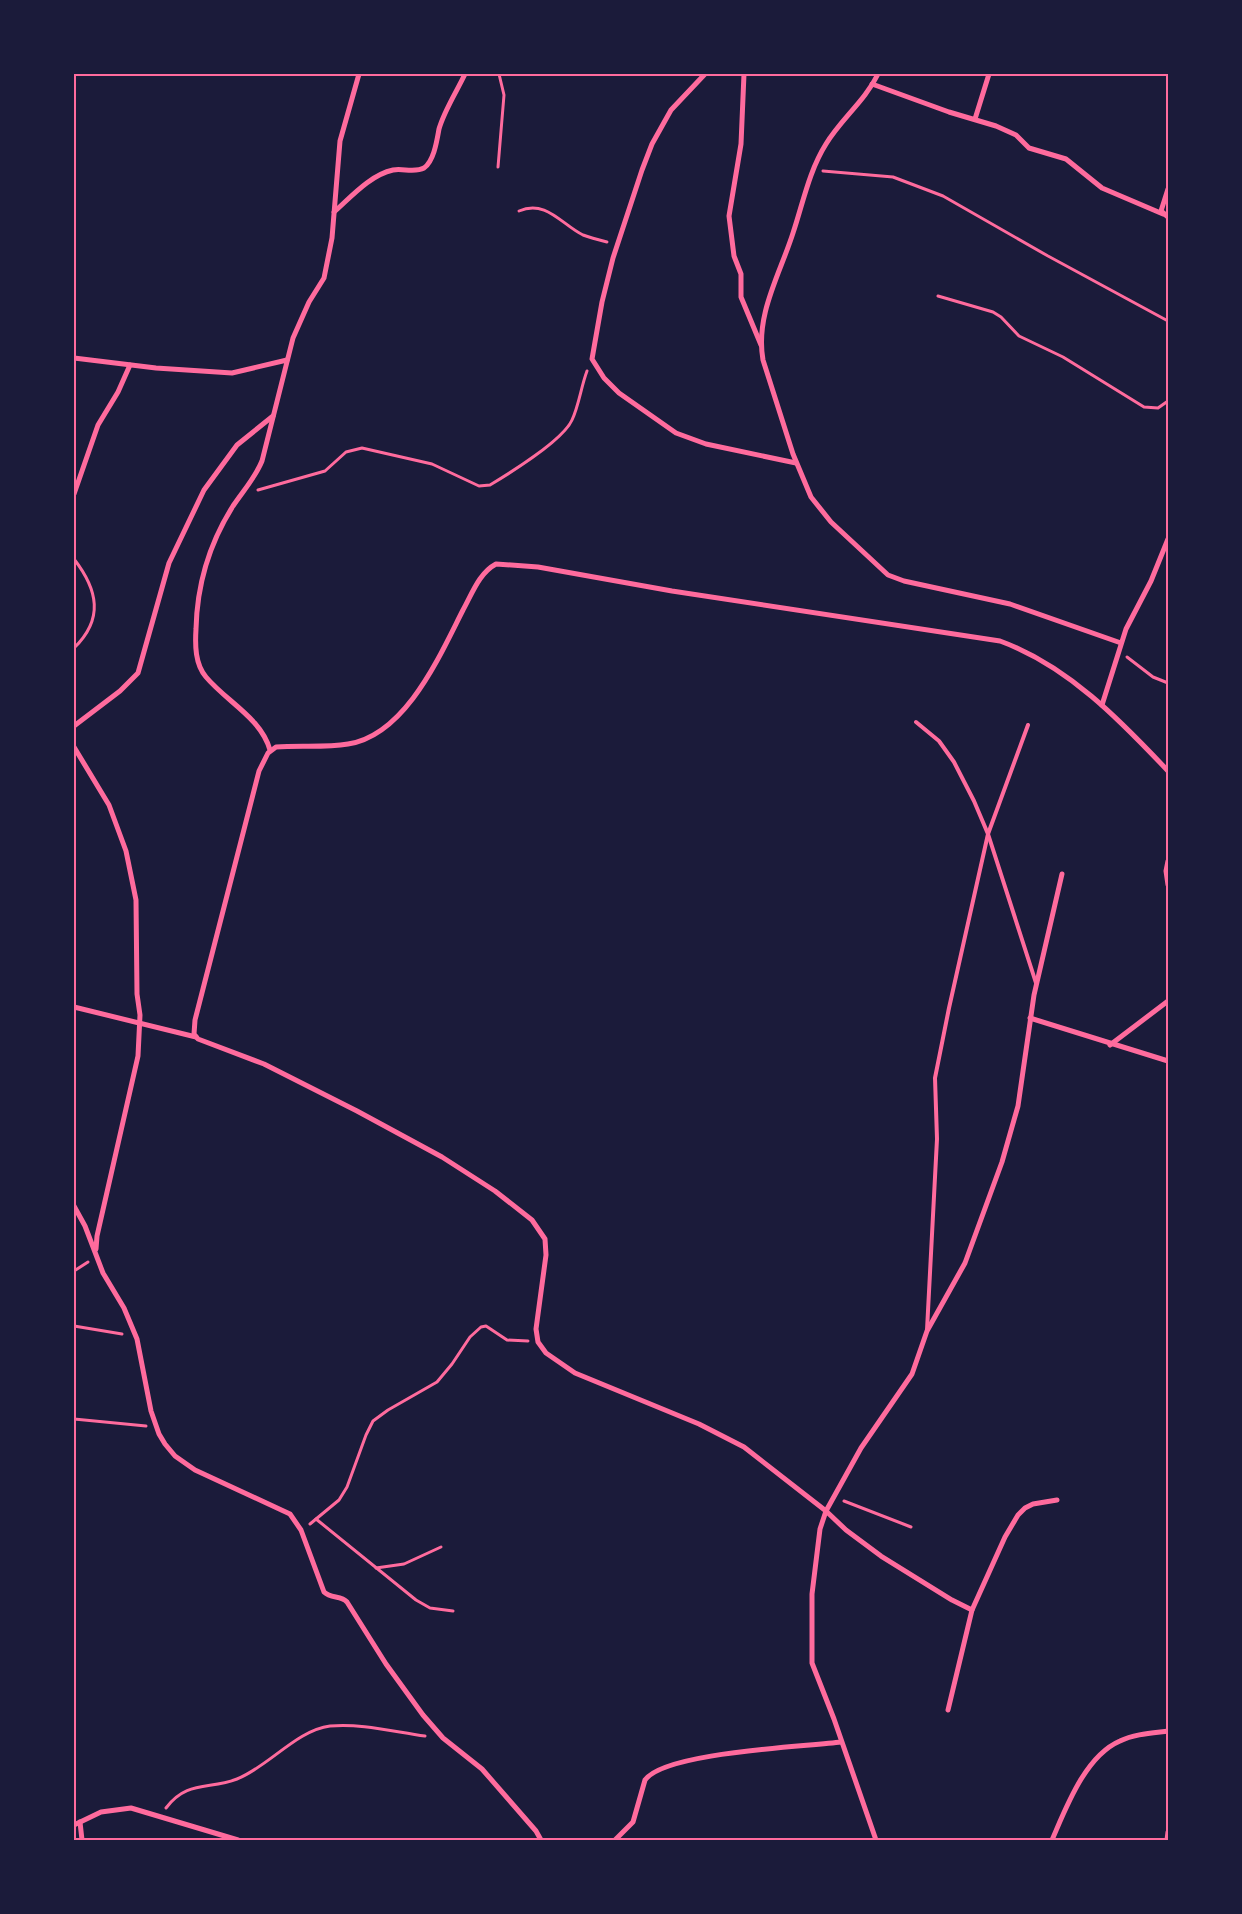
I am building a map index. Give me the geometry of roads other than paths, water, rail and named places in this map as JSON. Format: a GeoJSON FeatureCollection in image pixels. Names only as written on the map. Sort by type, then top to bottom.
{"type":"FeatureCollection","features":[{"type":"Feature","properties":{"kind":"street"},"geometry":{"type":"LineString","coordinates":[[270,750],[257,723],[245,714],[200,669],[197,654],[196,607],[200,584],[214,543],[259,467],[287,360],[307,306],[324,278],[332,238],[340,141],[359,74]]}},
{"type":"Feature","properties":{"kind":"street"},"geometry":{"type":"LineString","coordinates":[[334,213],[359,190],[382,174],[394,170],[425,167],[436,146],[441,123],[465,74]]}},
{"type":"Feature","properties":{"kind":"street"},"geometry":{"type":"LineString","coordinates":[[705,74],[671,110],[652,144],[617,244],[602,302],[592,359],[601,374],[619,393],[676,433],[706,444],[796,462]]}},
{"type":"Feature","properties":{"kind":"street"},"geometry":{"type":"LineString","coordinates":[[744,74],[741,144],[730,216],[734,256],[741,274],[739,290],[761,346],[765,367],[804,485],[819,509],[891,577],[1010,604],[1121,643]]}},
{"type":"Feature","properties":{"kind":"street"},"geometry":{"type":"LineString","coordinates":[[761,346],[770,294],[794,232],[813,172],[830,137],[878,74]]}},
{"type":"Feature","properties":{"kind":"street"},"geometry":{"type":"LineString","coordinates":[[975,119],[988,74]]}},
{"type":"Feature","properties":{"kind":"street"},"geometry":{"type":"LineString","coordinates":[[872,84],[1016,135],[1029,148],[1066,159],[1102,188],[1168,218]]}},
{"type":"Feature","properties":{"kind":"street"},"geometry":{"type":"LineString","coordinates":[[1162,214],[1161,209],[1168,189]]}},
{"type":"Feature","properties":{"kind":"street"},"geometry":{"type":"LineString","coordinates":[[74,358],[130,365],[232,373],[287,360]]}},
{"type":"Feature","properties":{"kind":"street"},"geometry":{"type":"LineString","coordinates":[[74,494],[98,425],[118,392],[130,365]]}},
{"type":"Feature","properties":{"kind":"street"},"geometry":{"type":"LineString","coordinates":[[74,726],[120,691],[138,673],[169,563],[204,490],[237,445],[273,416]]}},
{"type":"Feature","properties":{"kind":"street"},"geometry":{"type":"LineString","coordinates":[[1102,705],[1121,643],[1134,611],[1151,581],[1168,539]]}},
{"type":"Feature","properties":{"kind":"street"},"geometry":{"type":"LineString","coordinates":[[196,1037],[195,1020],[259,771],[270,750],[281,746],[348,744],[368,738],[385,726],[408,704],[428,680],[481,577],[488,568],[496,564],[538,567],[672,591],[1000,641],[1032,654],[1102,705],[1168,771]]}},
{"type":"Feature","properties":{"kind":"street"},"geometry":{"type":"LineString","coordinates":[[74,747],[109,805],[126,851],[133,877],[136,900],[137,994],[140,1023],[136,1069],[97,1236],[97,1254]]}},
{"type":"Feature","properties":{"kind":"street"},"geometry":{"type":"LineString","coordinates":[[1168,861],[1166,871],[1168,885]]}},
{"type":"Feature","properties":{"kind":"street"},"geometry":{"type":"LineString","coordinates":[[876,1840],[812,1663],[812,1594],[820,1529],[826,1512],[860,1448],[912,1374],[927,1331],[965,1263],[1002,1162],[1018,1106],[1036,983],[1062,874]]}},
{"type":"Feature","properties":{"kind":"street"},"geometry":{"type":"LineString","coordinates":[[1110,1045],[1168,1001]]}},
{"type":"Feature","properties":{"kind":"street"},"geometry":{"type":"LineString","coordinates":[[74,1007],[196,1037],[264,1064],[357,1111],[449,1162],[495,1191],[532,1220],[542,1234],[546,1255],[536,1329],[538,1342],[546,1354],[575,1373],[699,1424],[744,1446],[846,1530],[881,1556],[947,1597],[972,1610]]}},
{"type":"Feature","properties":{"kind":"street"},"geometry":{"type":"LineString","coordinates":[[1030,1018],[1110,1045],[1168,1061]]}},
{"type":"Feature","properties":{"kind":"street"},"geometry":{"type":"LineString","coordinates":[[74,1206],[97,1254],[103,1273],[124,1308],[137,1339],[156,1427],[170,1451],[182,1462],[287,1511],[301,1530],[324,1592],[329,1596],[344,1599],[347,1602],[386,1664],[423,1715],[443,1738],[482,1768],[536,1831],[541,1840]]}},
{"type":"Feature","properties":{"kind":"street"},"geometry":{"type":"LineString","coordinates":[[948,1710],[972,1610],[1005,1537],[1018,1515],[1033,1504],[1057,1500]]}},
{"type":"Feature","properties":{"kind":"street"},"geometry":{"type":"LineString","coordinates":[[1052,1840],[1078,1783],[1108,1748],[1123,1739],[1168,1731]]}},
{"type":"Feature","properties":{"kind":"street"},"geometry":{"type":"LineString","coordinates":[[615,1840],[633,1822],[645,1780],[663,1769],[723,1753],[842,1742]]}},
{"type":"Feature","properties":{"kind":"street"},"geometry":{"type":"LineString","coordinates":[[74,1825],[101,1812],[131,1808],[238,1840]]}},
{"type":"Feature","properties":{"kind":"street"},"geometry":{"type":"LineString","coordinates":[[80,1822],[82,1840]]}},
{"type":"Feature","properties":{"kind":"street"},"geometry":{"type":"LineString","coordinates":[[1167,1840],[1168,1832]]}},
{"type":"Feature","properties":{"kind":"lane"},"geometry":{"type":"LineString","coordinates":[[916,722],[939,741],[954,762],[988,834],[1036,983]]}},
{"type":"Feature","properties":{"kind":"lane"},"geometry":{"type":"LineString","coordinates":[[927,1331],[936,1139],[935,1078],[948,1008],[988,834],[1028,725]]}}]}
